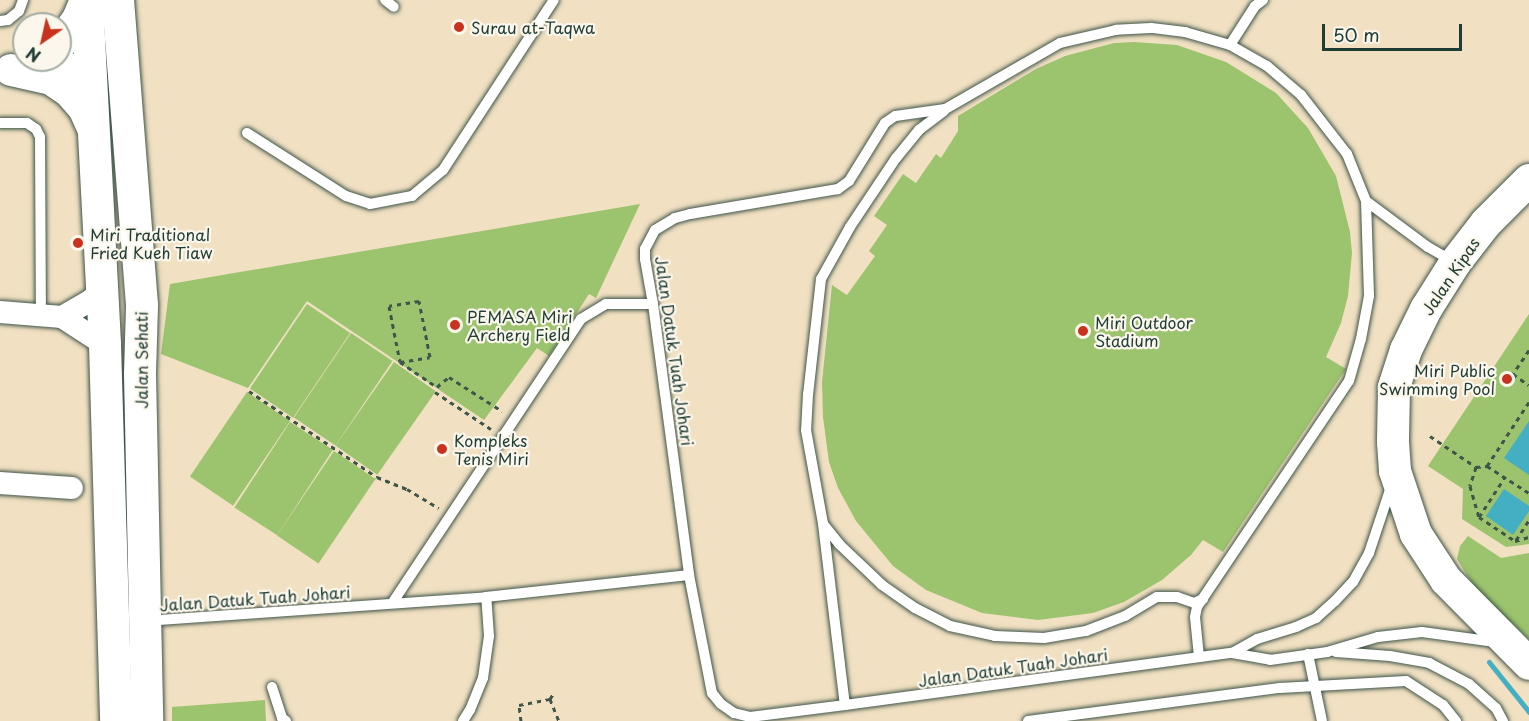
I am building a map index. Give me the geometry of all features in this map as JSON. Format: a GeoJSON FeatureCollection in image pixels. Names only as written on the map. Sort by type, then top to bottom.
{"type":"FeatureCollection","features":[{"type":"Feature","properties":{"kind":"main road"},"geometry":{"type":"LineString","coordinates":[[72,27],[86,0]]}},
{"type":"Feature","properties":{"kind":"main road","name":"Jalan Sehati"},"geometry":{"type":"LineString","coordinates":[[86,0],[105,345],[116,721]]}},
{"type":"Feature","properties":{"kind":"main road"},"geometry":{"type":"LineString","coordinates":[[106,0],[107,35],[91,66],[107,86],[116,108],[130,286],[134,297],[142,306]]}},
{"type":"Feature","properties":{"kind":"main road","name":"Jalan Sehati"},"geometry":{"type":"LineString","coordinates":[[118,0],[142,306],[140,374],[147,721]]}},
{"type":"Feature","properties":{"kind":"main road"},"geometry":{"type":"LineString","coordinates":[[35,72],[69,91],[84,108],[93,129]]}},
{"type":"Feature","properties":{"kind":"main road","name":"Jalan Kipas"},"geometry":{"type":"LineString","coordinates":[[1518,654],[1446,580],[1416,534],[1395,471],[1393,442],[1395,388],[1407,350],[1426,309],[1455,263],[1486,223],[1529,180]]}},
{"type":"Feature","properties":{"kind":"street"},"geometry":{"type":"LineString","coordinates":[[72,66],[91,66]]}},
{"type":"Feature","properties":{"kind":"street"},"geometry":{"type":"LineString","coordinates":[[51,316],[90,301],[102,290]]}},
{"type":"Feature","properties":{"kind":"street"},"geometry":{"type":"LineString","coordinates":[[0,312],[51,316],[105,345]]}},
{"type":"Feature","properties":{"kind":"street"},"geometry":{"type":"LineString","coordinates":[[0,483],[72,488]]}},
{"type":"Feature","properties":{"kind":"lane"},"geometry":{"type":"LineString","coordinates":[[0,21],[8,20],[19,11],[23,0]]}},
{"type":"Feature","properties":{"kind":"lane"},"geometry":{"type":"LineString","coordinates":[[248,133],[346,196],[370,204],[412,196],[443,170],[555,0]]}},
{"type":"Feature","properties":{"kind":"lane"},"geometry":{"type":"LineString","coordinates":[[1230,45],[1255,6],[1263,0]]}},
{"type":"Feature","properties":{"kind":"lane","name":"Jalan Datuk Tuah Johari"},"geometry":{"type":"LineString","coordinates":[[1366,201],[1347,154],[1301,95],[1267,66],[1230,45],[1185,32],[1151,28],[1116,30],[1060,43],[945,109],[895,116],[885,123],[856,171],[838,189],[690,214],[663,224],[655,230],[645,249],[689,575],[712,693],[721,704],[734,713],[750,717],[1232,653],[1270,660],[1327,652],[1378,637],[1422,632],[1518,654]]}},
{"type":"Feature","properties":{"kind":"lane"},"geometry":{"type":"LineString","coordinates":[[845,705],[823,524],[806,430],[821,279],[850,227],[896,158],[920,130],[945,109]]}},
{"type":"Feature","properties":{"kind":"lane"},"geometry":{"type":"LineString","coordinates":[[0,123],[27,123],[36,129],[40,137],[51,316]]}},
{"type":"Feature","properties":{"kind":"lane"},"geometry":{"type":"LineString","coordinates":[[1366,201],[1428,247],[1455,263]]}},
{"type":"Feature","properties":{"kind":"lane"},"geometry":{"type":"LineString","coordinates":[[1199,657],[1195,617],[1197,607],[1349,381],[1361,339],[1368,296],[1366,201]]}},
{"type":"Feature","properties":{"kind":"lane"},"geometry":{"type":"LineString","coordinates":[[393,602],[582,319],[606,304],[654,304]]}},
{"type":"Feature","properties":{"kind":"lane","name":"Jalan Datuk Tuah Johari"},"geometry":{"type":"LineString","coordinates":[[1232,653],[1257,639],[1316,618],[1353,582],[1380,527],[1395,471]]}},
{"type":"Feature","properties":{"kind":"lane"},"geometry":{"type":"LineString","coordinates":[[823,524],[839,544],[882,585],[915,608],[950,626],[994,636],[1044,638],[1086,631],[1125,616],[1157,597],[1177,597],[1194,603],[1203,599]]}},
{"type":"Feature","properties":{"kind":"lane","name":"Jalan Datuk Tuah Johari"},"geometry":{"type":"LineString","coordinates":[[146,621],[486,597],[689,575]]}},
{"type":"Feature","properties":{"kind":"lane"},"geometry":{"type":"LineString","coordinates":[[463,721],[483,678],[489,636],[486,597]]}},
{"type":"Feature","properties":{"kind":"lane"},"geometry":{"type":"LineString","coordinates":[[1327,652],[1390,656],[1429,663],[1469,684],[1496,708],[1503,721]]}},
{"type":"Feature","properties":{"kind":"lane"},"geometry":{"type":"LineString","coordinates":[[1308,654],[1322,721]]}},
{"type":"Feature","properties":{"kind":"lane"},"geometry":{"type":"LineString","coordinates":[[1028,721],[1280,688],[1406,681],[1443,705],[1456,721]]}},
{"type":"Feature","properties":{"kind":"lane"},"geometry":{"type":"LineString","coordinates":[[272,687],[282,718],[286,721]]}},
{"type":"Feature","properties":{"kind":"lane"},"geometry":{"type":"LineString","coordinates":[[813,709],[815,721]]}},
{"type":"Feature","properties":{"kind":"path"},"geometry":{"type":"LineString","coordinates":[[400,362],[430,357],[419,301],[389,306],[400,362],[437,387],[449,377],[515,419]]}},
{"type":"Feature","properties":{"kind":"path"},"geometry":{"type":"LineString","coordinates":[[1529,350],[1513,374],[1529,385]]}},
{"type":"Feature","properties":{"kind":"path"},"geometry":{"type":"LineString","coordinates":[[249,391],[377,477],[407,489],[450,515]]}},
{"type":"Feature","properties":{"kind":"path"},"geometry":{"type":"LineString","coordinates":[[435,392],[503,437]]}},
{"type":"Feature","properties":{"kind":"path"},"geometry":{"type":"LineString","coordinates":[[1487,466],[1529,402]]}},
{"type":"Feature","properties":{"kind":"path"},"geometry":{"type":"LineString","coordinates":[[1430,436],[1476,467],[1487,466],[1529,493]]}},
{"type":"Feature","properties":{"kind":"path"},"geometry":{"type":"LineString","coordinates":[[1476,467],[1470,486],[1479,517],[1515,541],[1529,537]]}},
{"type":"Feature","properties":{"kind":"path"},"geometry":{"type":"LineString","coordinates":[[1479,517],[1504,477]]}},
{"type":"Feature","properties":{"kind":"path"},"geometry":{"type":"LineString","coordinates":[[1515,541],[1529,520]]}},
{"type":"Feature","properties":{"kind":"path"},"geometry":{"type":"LineString","coordinates":[[521,721],[519,705],[550,699],[553,694]]}},
{"type":"Feature","properties":{"kind":"path"},"geometry":{"type":"LineString","coordinates":[[550,699],[559,721]]}},
{"type":"Feature","properties":{"kind":"green space","name":"Miri Outdoor Stadium"},"geometry":{"type":"Polygon","coordinates":[[[1114,43],[1177,45],[1226,62],[1276,93],[1308,128],[1336,176],[1350,232],[1352,253],[1348,296],[1341,323],[1326,357],[1346,369],[1223,552],[1203,540],[1191,555],[1162,580],[1124,602],[1093,613],[1038,620],[982,613],[926,590],[893,566],[856,521],[838,488],[829,462],[823,417],[822,382],[832,285],[847,295],[875,256],[869,251],[887,225],[874,216],[903,174],[916,183],[936,154],[941,158],[958,131],[958,116],[1036,69],[1065,56],[1114,43]]]}},
{"type":"Feature","properties":{"kind":"green space","name":"PEMASA Miri Archery Field"},"geometry":{"type":"Polygon","coordinates":[[[640,204],[596,298],[589,294],[549,356],[537,348],[484,420],[307,301],[248,388],[161,354],[170,284],[640,204]]]}},
{"type":"Feature","properties":{"kind":"green space"},"geometry":{"type":"Polygon","coordinates":[[[307,304],[350,333],[293,418],[250,389],[307,304]]]}},
{"type":"Feature","properties":{"kind":"green space","name":"Miri Public Swimming Pool"},"geometry":{"type":"Polygon","coordinates":[[[1529,314],[1529,544],[1506,547],[1462,519],[1463,489],[1428,466],[1529,314]]]}},
{"type":"Feature","properties":{"kind":"green space"},"geometry":{"type":"Polygon","coordinates":[[[351,333],[392,361],[335,446],[294,418],[351,333]]]}},
{"type":"Feature","properties":{"kind":"green space"},"geometry":{"type":"Polygon","coordinates":[[[394,362],[436,391],[377,475],[335,446],[394,362]]]}},
{"type":"Feature","properties":{"kind":"green space"},"geometry":{"type":"Polygon","coordinates":[[[247,392],[290,421],[233,506],[190,477],[247,392]]]}},
{"type":"Feature","properties":{"kind":"green space"},"geometry":{"type":"Polygon","coordinates":[[[290,422],[333,450],[277,535],[234,508],[290,422]]]}},
{"type":"Feature","properties":{"kind":"green space"},"geometry":{"type":"Polygon","coordinates":[[[334,451],[375,479],[318,564],[277,536],[334,451]]]}},
{"type":"Feature","properties":{"kind":"green space"},"geometry":{"type":"Polygon","coordinates":[[[1468,536],[1501,558],[1529,553],[1529,639],[1482,595],[1457,559],[1460,546],[1468,536]]]}},
{"type":"Feature","properties":{"kind":"green space"},"geometry":{"type":"Polygon","coordinates":[[[265,700],[266,721],[172,721],[172,707],[265,700]]]}},
{"type":"Feature","properties":{"kind":"water"},"geometry":{"type":"Polygon","coordinates":[[[1529,421],[1529,475],[1504,458],[1529,421]]]}},
{"type":"Feature","properties":{"kind":"water"},"geometry":{"type":"Polygon","coordinates":[[[1504,489],[1529,506],[1529,511],[1513,535],[1486,516],[1504,489]]]}},
{"type":"Feature","properties":{"kind":"waterway"},"geometry":{"type":"LineString","coordinates":[[1489,662],[1529,712]]}},
{"type":"Feature","properties":{"kind":"place","name":"Surau at-Taqwa"},"geometry":{"type":"Point","coordinates":[459,27]}},
{"type":"Feature","properties":{"kind":"place","name":"Miri Traditional Fried Kueh Tiaw"},"geometry":{"type":"Point","coordinates":[78,243]}},
{"type":"Feature","properties":{"kind":"place","name":"PEMASA Miri Archery Field"},"geometry":{"type":"Point","coordinates":[455,325]}},
{"type":"Feature","properties":{"kind":"place","name":"Miri Outdoor Stadium"},"geometry":{"type":"Point","coordinates":[1083,331]}},
{"type":"Feature","properties":{"kind":"place","name":"Miri Public Swimming Pool"},"geometry":{"type":"Point","coordinates":[1507,379]}},
{"type":"Feature","properties":{"kind":"place","name":"Kompleks Tenis Miri"},"geometry":{"type":"Point","coordinates":[442,449]}}]}
